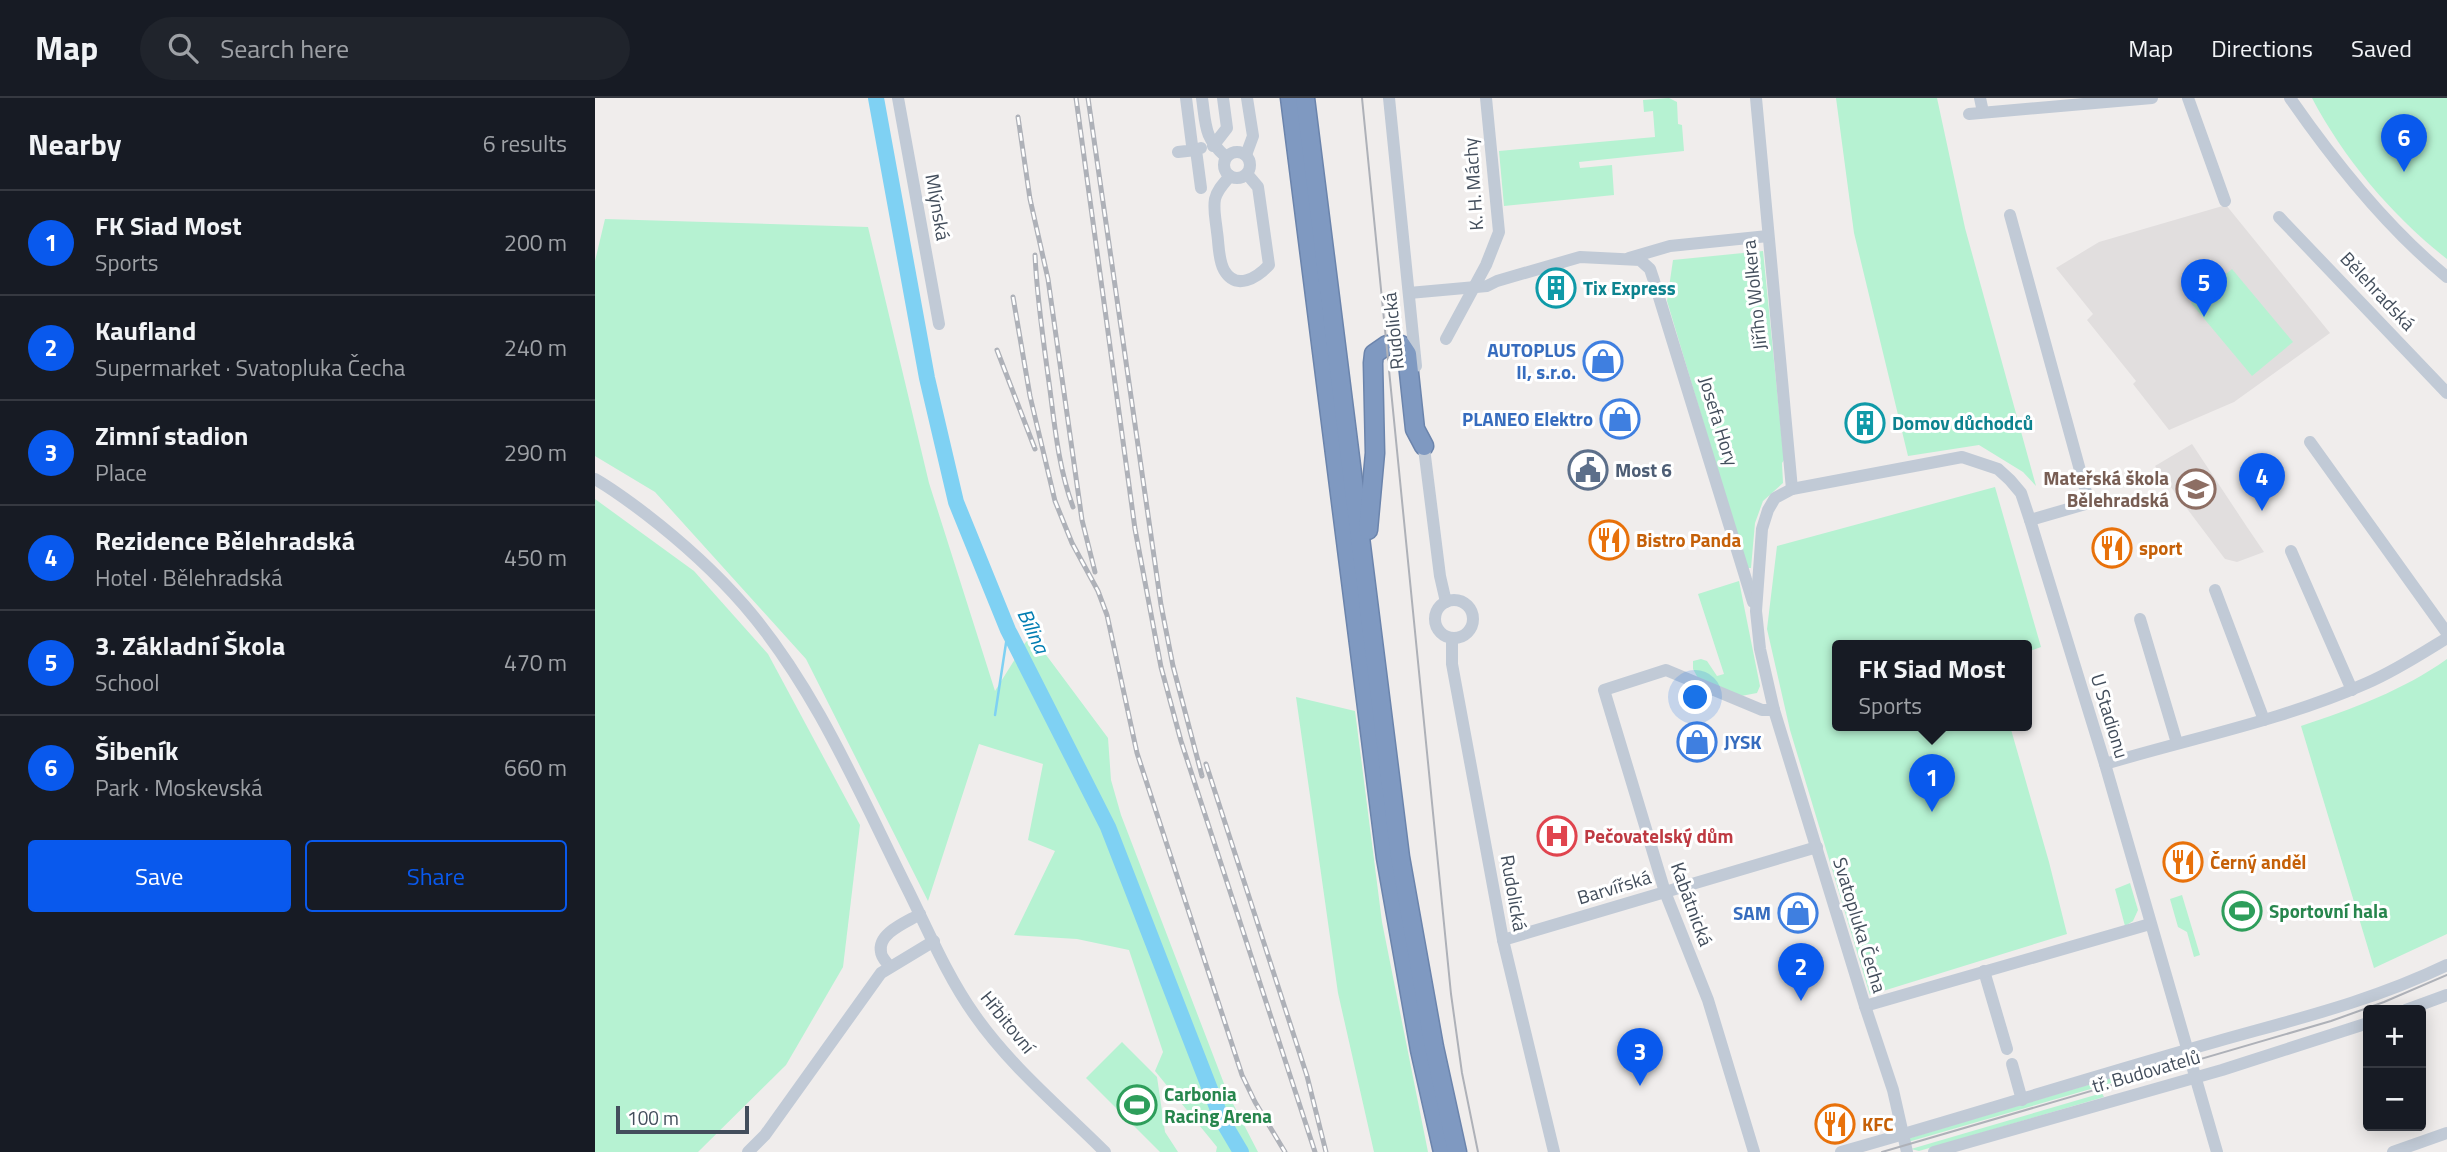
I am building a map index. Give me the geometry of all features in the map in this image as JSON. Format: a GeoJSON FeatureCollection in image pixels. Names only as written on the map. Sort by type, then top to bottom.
{"type":"FeatureCollection","features":[{"type":"Feature","properties":{"kind":"highway"},"geometry":{"type":"LineString","coordinates":[[1290,98],[1386,858],[1420,1050],[1443,1152]]}},
{"type":"Feature","properties":{"kind":"highway"},"geometry":{"type":"LineString","coordinates":[[1305,98],[1400,857],[1434,1047],[1457,1152]]}},
{"type":"Feature","properties":{"kind":"highway"},"geometry":{"type":"LineString","coordinates":[[1366,572],[1375,453],[1373,363],[1374,354],[1387,345],[1401,345],[1407,354],[1416,429],[1424,446]]}},
{"type":"Feature","properties":{"kind":"street","name":"Mlýnská"},"geometry":{"type":"LineString","coordinates":[[898,98],[939,324]]}},
{"type":"Feature","properties":{"kind":"street"},"geometry":{"type":"LineString","coordinates":[[1186,98],[1201,188]]}},
{"type":"Feature","properties":{"kind":"street"},"geometry":{"type":"LineString","coordinates":[[1202,98],[1207,135],[1212,145],[1226,158]]}},
{"type":"Feature","properties":{"kind":"street"},"geometry":{"type":"LineString","coordinates":[[1178,152],[1212,145],[1227,128],[1223,98]]}},
{"type":"Feature","properties":{"kind":"street"},"geometry":{"type":"LineString","coordinates":[[1246,155],[1236,152],[1226,158],[1224,168],[1230,176],[1240,178],[1247,174],[1250,164],[1246,155],[1253,136],[1247,98]]}},
{"type":"Feature","properties":{"kind":"street","name":"Rudolická"},"geometry":{"type":"LineString","coordinates":[[1389,98],[1424,446],[1440,576],[1446,602],[1438,610],[1436,622],[1441,632],[1452,638],[1453,664],[1503,940],[1554,1152]]}},
{"type":"Feature","properties":{"kind":"street","name":"K. H. Máchy"},"geometry":{"type":"LineString","coordinates":[[1446,339],[1486,265],[1499,232],[1486,98]]}},
{"type":"Feature","properties":{"kind":"street","name":"Jiřího Wolkera"},"geometry":{"type":"LineString","coordinates":[[1756,98],[1792,489]]}},
{"type":"Feature","properties":{"kind":"street"},"geometry":{"type":"LineString","coordinates":[[1980,98],[1983,112]]}},
{"type":"Feature","properties":{"kind":"street"},"geometry":{"type":"LineString","coordinates":[[1969,114],[2029,103],[2152,98]]}},
{"type":"Feature","properties":{"kind":"street"},"geometry":{"type":"LineString","coordinates":[[2188,98],[2225,201]]}},
{"type":"Feature","properties":{"kind":"street"},"geometry":{"type":"LineString","coordinates":[[2290,98],[2362,193],[2417,253],[2447,277]]}},
{"type":"Feature","properties":{"kind":"street"},"geometry":{"type":"LineString","coordinates":[[1230,176],[1216,198],[1221,262],[1225,272],[1235,280],[1248,281],[1259,276],[1269,265],[1258,187],[1247,174]]}},
{"type":"Feature","properties":{"kind":"street"},"geometry":{"type":"LineString","coordinates":[[2010,215],[2089,503],[2030,520]]}},
{"type":"Feature","properties":{"kind":"street","name":"Bělehradská"},"geometry":{"type":"LineString","coordinates":[[2279,217],[2447,393]]}},
{"type":"Feature","properties":{"kind":"street","name":"Josefa Hory"},"geometry":{"type":"LineString","coordinates":[[1625,260],[1670,246],[1768,236]]}},
{"type":"Feature","properties":{"kind":"street","name":"Josefa Hory"},"geometry":{"type":"LineString","coordinates":[[1409,293],[1487,286],[1580,257],[1640,260],[1650,269],[1756,611]]}},
{"type":"Feature","properties":{"kind":"street"},"geometry":{"type":"LineString","coordinates":[[2310,442],[2447,633]]}},
{"type":"Feature","properties":{"kind":"street","name":"U Stadionu"},"geometry":{"type":"LineString","coordinates":[[1792,489],[1962,457],[1998,468],[2021,493],[2105,764],[2217,1152]]}},
{"type":"Feature","properties":{"kind":"street","name":"Hřbitovní"},"geometry":{"type":"LineString","coordinates":[[595,479],[664,528],[709,568],[745,607],[789,667],[829,733],[963,996],[987,1031],[1013,1060],[1105,1152]]}},
{"type":"Feature","properties":{"kind":"street","name":"Svatopluka Čecha"},"geometry":{"type":"LineString","coordinates":[[1792,489],[1775,498],[1762,529],[1756,611],[1760,649],[1774,710],[1893,1090],[1907,1152]]}},
{"type":"Feature","properties":{"kind":"street"},"geometry":{"type":"LineString","coordinates":[[2291,551],[2352,690]]}},
{"type":"Feature","properties":{"kind":"street"},"geometry":{"type":"LineString","coordinates":[[2215,590],[2264,720]]}},
{"type":"Feature","properties":{"kind":"street"},"geometry":{"type":"LineString","coordinates":[[1446,602],[1462,602],[1472,615],[1468,632],[1452,638]]}},
{"type":"Feature","properties":{"kind":"street"},"geometry":{"type":"LineString","coordinates":[[2140,618],[2177,743]]}},
{"type":"Feature","properties":{"kind":"street"},"geometry":{"type":"LineString","coordinates":[[2105,764],[2264,720],[2352,690],[2404,665],[2447,638]]}},
{"type":"Feature","properties":{"kind":"street","name":"Kabátnická"},"geometry":{"type":"LineString","coordinates":[[1754,1152],[1711,1011],[1665,892],[1604,690],[1666,670],[1762,710],[1774,710]]}},
{"type":"Feature","properties":{"kind":"street","name":"Barvířská"},"geometry":{"type":"LineString","coordinates":[[1503,940],[1817,848]]}},
{"type":"Feature","properties":{"kind":"street"},"geometry":{"type":"LineString","coordinates":[[890,967],[880,953],[881,941],[920,914]]}},
{"type":"Feature","properties":{"kind":"street"},"geometry":{"type":"LineString","coordinates":[[1865,1006],[2150,924]]}},
{"type":"Feature","properties":{"kind":"street"},"geometry":{"type":"LineString","coordinates":[[748,1152],[765,1135],[881,973],[934,941]]}},
{"type":"Feature","properties":{"kind":"street","name":"tř. Budovatelů"},"geometry":{"type":"LineString","coordinates":[[1841,1152],[2360,1002],[2447,965]]}},
{"type":"Feature","properties":{"kind":"street"},"geometry":{"type":"LineString","coordinates":[[1984,971],[2007,1049]]}},
{"type":"Feature","properties":{"kind":"street"},"geometry":{"type":"LineString","coordinates":[[2420,1005],[2447,995]]}},
{"type":"Feature","properties":{"kind":"street","name":"tř. Budovatelů"},"geometry":{"type":"LineString","coordinates":[[1934,1152],[2363,1025]]}},
{"type":"Feature","properties":{"kind":"street"},"geometry":{"type":"LineString","coordinates":[[2011,1064],[2022,1100]]}},
{"type":"Feature","properties":{"kind":"street"},"geometry":{"type":"LineString","coordinates":[[2393,1152],[2447,1133]]}},
{"type":"Feature","properties":{"kind":"shaded area"},"geometry":{"type":"Polygon","coordinates":[[[2226,205],[2330,333],[2234,402],[2169,430],[2133,384],[2136,381],[2087,320],[2093,314],[2056,268],[2099,242],[2226,205]]]}},
{"type":"Feature","properties":{"kind":"shaded area","name":"Mateřská škola Bělehradská"},"geometry":{"type":"Polygon","coordinates":[[[2192,444],[2264,552],[2237,562],[2225,559],[2155,466],[2192,444]]]}},
{"type":"Feature","properties":{"kind":"green space"},"geometry":{"type":"Polygon","coordinates":[[[1669,98],[1677,102],[1678,124],[1682,125],[1684,151],[1579,162],[1580,168],[1612,165],[1614,195],[1504,206],[1499,151],[1655,137],[1653,111],[1644,112],[1643,100],[1669,98]]]}},
{"type":"Feature","properties":{"kind":"green space"},"geometry":{"type":"Polygon","coordinates":[[[1836,98],[1937,98],[1965,228],[2036,486],[2023,472],[1979,445],[1908,456],[1854,233],[1836,98]]]}},
{"type":"Feature","properties":{"kind":"green space"},"geometry":{"type":"Polygon","coordinates":[[[2312,98],[2447,98],[2447,259],[2408,225],[2371,186],[2339,143],[2312,98]]]}},
{"type":"Feature","properties":{"kind":"green space"},"geometry":{"type":"Polygon","coordinates":[[[605,219],[868,227],[929,483],[995,691],[1032,636],[1108,738],[1111,780],[1121,815],[1228,1094],[1258,1152],[1216,1152],[1217,1147],[1155,1071],[1163,1052],[1129,950],[1077,939],[1014,935],[1055,851],[1028,840],[1043,764],[979,744],[928,901],[806,659],[655,492],[595,456],[595,261],[605,219]]]}},
{"type":"Feature","properties":{"kind":"green space"},"geometry":{"type":"Polygon","coordinates":[[[1763,251],[1784,460],[1783,483],[1763,501],[1755,523],[1751,568],[1747,568],[1667,301],[1673,260],[1763,251]]]}},
{"type":"Feature","properties":{"kind":"green space"},"geometry":{"type":"Polygon","coordinates":[[[2232,269],[2293,342],[2252,376],[2191,303],[2232,269]]]}},
{"type":"Feature","properties":{"kind":"green space"},"geometry":{"type":"Polygon","coordinates":[[[1995,487],[2041,647],[2032,650],[2032,640],[1832,640],[1832,731],[2011,731],[2067,934],[1870,995],[1790,730],[1767,629],[1777,546],[1995,487]]]}},
{"type":"Feature","properties":{"kind":"green space"},"geometry":{"type":"Polygon","coordinates":[[[595,499],[694,571],[768,654],[860,825],[843,967],[786,1065],[698,1152],[595,1152],[595,499]]]}},
{"type":"Feature","properties":{"kind":"green space"},"geometry":{"type":"Polygon","coordinates":[[[1739,581],[1760,686],[1757,693],[1741,696],[1698,678],[1693,669],[1693,661],[1701,659],[1707,661],[1717,676],[1724,674],[1698,594],[1739,581]]]}},
{"type":"Feature","properties":{"kind":"green space"},"geometry":{"type":"Polygon","coordinates":[[[2447,659],[2447,934],[2374,968],[2301,726],[2358,706],[2413,680],[2447,659]]]}},
{"type":"Feature","properties":{"kind":"green space"},"geometry":{"type":"Polygon","coordinates":[[[1296,697],[1355,711],[1382,922],[1428,1152],[1374,1152],[1338,993],[1296,697]]]}},
{"type":"Feature","properties":{"kind":"green space"},"geometry":{"type":"Polygon","coordinates":[[[2130,883],[2138,910],[2133,921],[2125,926],[2115,889],[2130,883]]]}},
{"type":"Feature","properties":{"kind":"green space"},"geometry":{"type":"Polygon","coordinates":[[[2182,895],[2200,955],[2194,957],[2187,932],[2178,927],[2170,899],[2182,895]]]}},
{"type":"Feature","properties":{"kind":"green space","name":"Carbonia Racing Arena"},"geometry":{"type":"Polygon","coordinates":[[[1122,1042],[1157,1077],[1165,1132],[1178,1152],[1160,1152],[1086,1078],[1122,1042]]]}},
{"type":"Feature","properties":{"kind":"green space"},"geometry":{"type":"Polygon","coordinates":[[[2161,1063],[2163,1068],[1908,1142],[1910,1138],[2161,1063]]]}},
{"type":"Feature","properties":{"kind":"green space"},"geometry":{"type":"Polygon","coordinates":[[[2102,1093],[2104,1097],[1919,1151],[1911,1149],[2102,1093]]]}},
{"type":"Feature","properties":{"kind":"waterway","name":"Bílina"},"geometry":{"type":"LineString","coordinates":[[876,98],[927,378],[956,502],[1008,630],[1108,827],[1222,1120],[1241,1152]]}},
{"type":"Feature","properties":{"kind":"waterway"},"geometry":{"type":"LineString","coordinates":[[995,715],[1008,630]]}},
{"type":"Feature","properties":{"kind":"tram line"},"geometry":{"type":"LineString","coordinates":[[1362,98],[1451,994],[1462,1073],[1478,1152]]}},
{"type":"Feature","properties":{"kind":"tram line"},"geometry":{"type":"LineString","coordinates":[[1882,1152],[2331,1021],[2447,975]]}},
{"type":"Feature","properties":{"kind":"railway"},"geometry":{"type":"LineString","coordinates":[[1076,98],[1135,529],[1161,667],[1181,741],[1315,1152]]}},
{"type":"Feature","properties":{"kind":"railway"},"geometry":{"type":"LineString","coordinates":[[1088,98],[1161,605],[1173,666],[1202,776]]}},
{"type":"Feature","properties":{"kind":"railway"},"geometry":{"type":"LineString","coordinates":[[1018,117],[1030,199],[1048,279],[1082,520],[1095,572]]}},
{"type":"Feature","properties":{"kind":"railway"},"geometry":{"type":"LineString","coordinates":[[1035,255],[1056,434],[1064,478],[1073,507]]}},
{"type":"Feature","properties":{"kind":"railway"},"geometry":{"type":"LineString","coordinates":[[1013,297],[1030,396],[1055,501],[1107,615],[1137,753],[1242,1075],[1285,1152]]}},
{"type":"Feature","properties":{"kind":"railway"},"geometry":{"type":"LineString","coordinates":[[997,350],[1035,449]]}},
{"type":"Feature","properties":{"kind":"railway"},"geometry":{"type":"LineString","coordinates":[[1206,764],[1307,1076],[1326,1152]]}},
{"type":"Feature","properties":{"kind":"place","name":"Šibeník"},"geometry":{"type":"Point","coordinates":[2404,172]}},
{"type":"Feature","properties":{"kind":"place","name":"Tix Express"},"geometry":{"type":"Point","coordinates":[1556,288]}},
{"type":"Feature","properties":{"kind":"place","name":"3. Základní Škola"},"geometry":{"type":"Point","coordinates":[2204,317]}},
{"type":"Feature","properties":{"kind":"place","name":"AUTOPLUS II, s.r.o."},"geometry":{"type":"Point","coordinates":[1603,361]}},
{"type":"Feature","properties":{"kind":"place","name":"PLANEO Elektro"},"geometry":{"type":"Point","coordinates":[1620,419]}},
{"type":"Feature","properties":{"kind":"place","name":"Domov důchodců"},"geometry":{"type":"Point","coordinates":[1865,423]}},
{"type":"Feature","properties":{"kind":"place","name":"Most 6"},"geometry":{"type":"Point","coordinates":[1588,470]}},
{"type":"Feature","properties":{"kind":"place","name":"Mateřská škola Bělehradská"},"geometry":{"type":"Point","coordinates":[2196,489]}},
{"type":"Feature","properties":{"kind":"place","name":"Rezidence Bělehradská"},"geometry":{"type":"Point","coordinates":[2262,511]}},
{"type":"Feature","properties":{"kind":"place","name":"Bistro Panda"},"geometry":{"type":"Point","coordinates":[1609,540]}},
{"type":"Feature","properties":{"kind":"place","name":"sport"},"geometry":{"type":"Point","coordinates":[2112,548]}},
{"type":"Feature","properties":{"kind":"place","name":"JYSK"},"geometry":{"type":"Point","coordinates":[1697,742]}},
{"type":"Feature","properties":{"kind":"place","name":"FK Siad Most"},"geometry":{"type":"Point","coordinates":[1932,812]}},
{"type":"Feature","properties":{"kind":"place","name":"Pečovatelský dům"},"geometry":{"type":"Point","coordinates":[1557,836]}},
{"type":"Feature","properties":{"kind":"place","name":"Černý anděl"},"geometry":{"type":"Point","coordinates":[2183,862]}},
{"type":"Feature","properties":{"kind":"place","name":"Sportovní hala"},"geometry":{"type":"Point","coordinates":[2242,911]}},
{"type":"Feature","properties":{"kind":"place","name":"SAM"},"geometry":{"type":"Point","coordinates":[1798,913]}},
{"type":"Feature","properties":{"kind":"place","name":"Kaufland"},"geometry":{"type":"Point","coordinates":[1801,1001]}},
{"type":"Feature","properties":{"kind":"place","name":"Zimní stadion"},"geometry":{"type":"Point","coordinates":[1640,1086]}},
{"type":"Feature","properties":{"kind":"place","name":"Carbonia Racing Arena"},"geometry":{"type":"Point","coordinates":[1137,1105]}},
{"type":"Feature","properties":{"kind":"place","name":"KFC"},"geometry":{"type":"Point","coordinates":[1835,1124]}}]}
